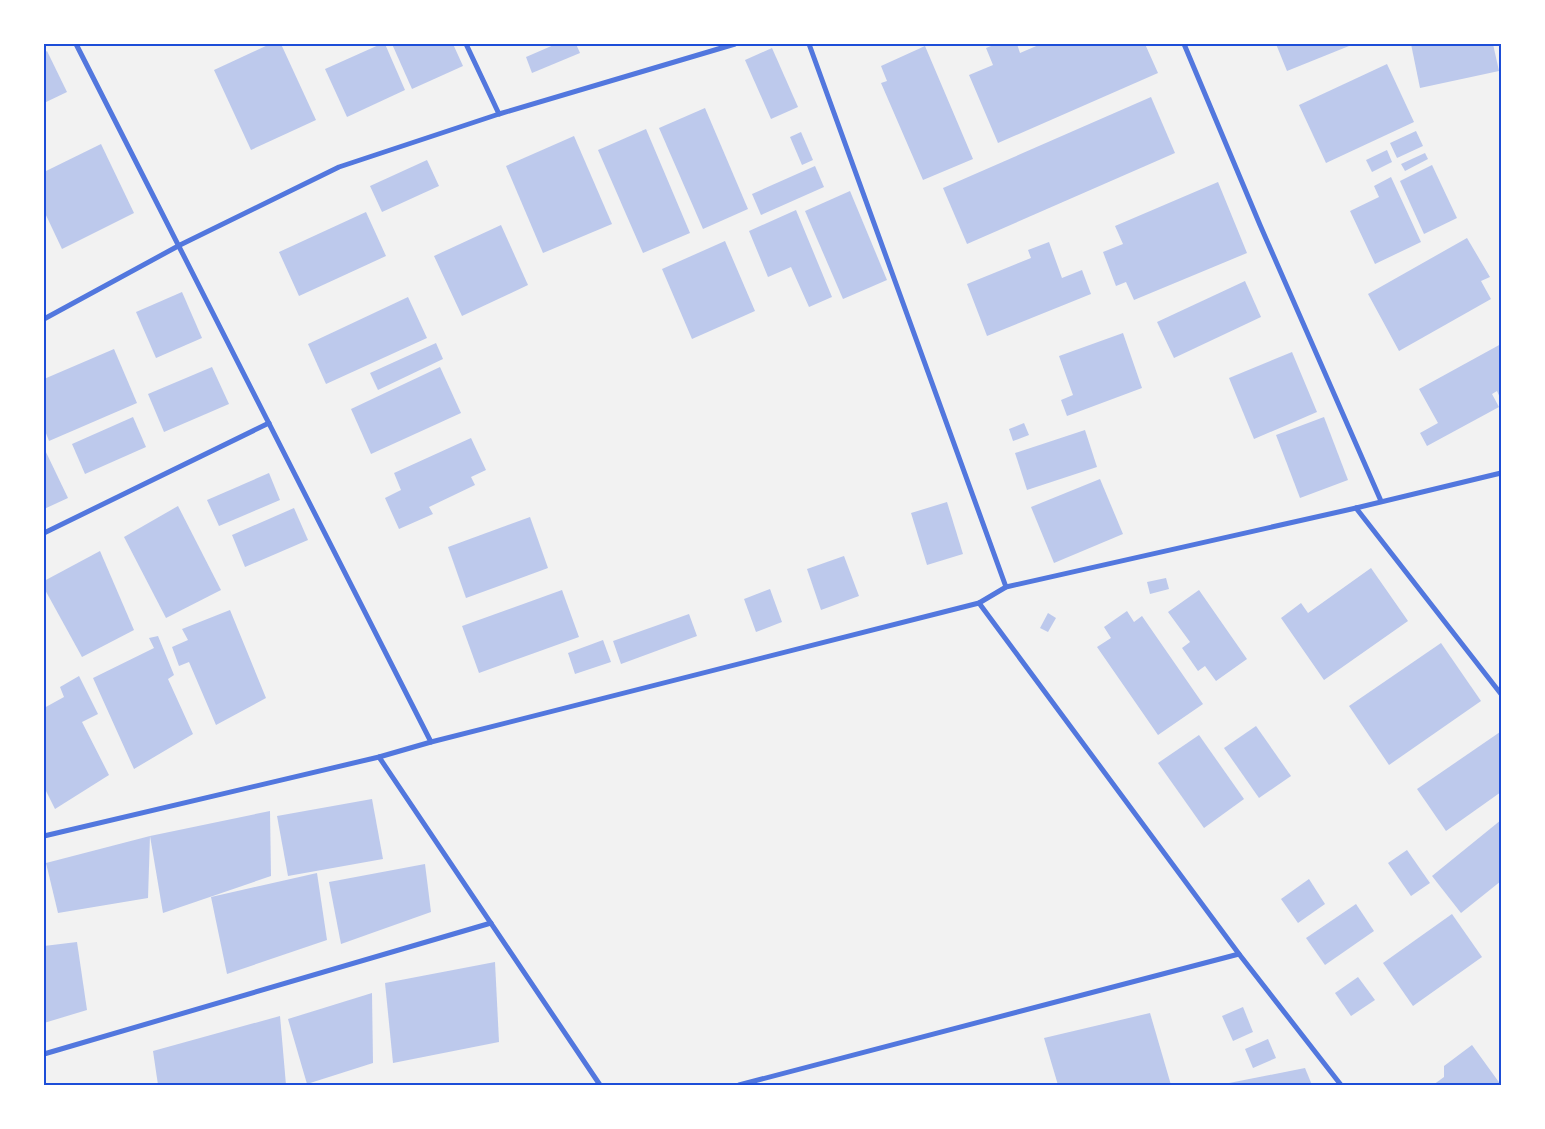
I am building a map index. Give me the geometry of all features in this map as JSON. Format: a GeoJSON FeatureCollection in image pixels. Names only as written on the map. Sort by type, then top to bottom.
{"type":"FeatureCollection","features":[{"type":"Feature","properties":{"kind":"street"},"geometry":{"type":"LineString","coordinates":[[76,44],[180,245],[431,742]]}},
{"type":"Feature","properties":{"kind":"street"},"geometry":{"type":"LineString","coordinates":[[466,44],[499,114]]}},
{"type":"Feature","properties":{"kind":"street"},"geometry":{"type":"LineString","coordinates":[[44,318],[180,245],[339,167],[499,114],[735,44]]}},
{"type":"Feature","properties":{"kind":"street"},"geometry":{"type":"LineString","coordinates":[[809,44],[1006,587]]}},
{"type":"Feature","properties":{"kind":"street"},"geometry":{"type":"LineString","coordinates":[[1184,44],[1260,225],[1381,501]]}},
{"type":"Feature","properties":{"kind":"street"},"geometry":{"type":"LineString","coordinates":[[44,534],[269,423]]}},
{"type":"Feature","properties":{"kind":"street"},"geometry":{"type":"LineString","coordinates":[[44,836],[379,757],[431,742],[979,602],[1006,587],[1356,508],[1501,472]]}},
{"type":"Feature","properties":{"kind":"street"},"geometry":{"type":"LineString","coordinates":[[1356,508],[1501,694]]}},
{"type":"Feature","properties":{"kind":"street"},"geometry":{"type":"LineString","coordinates":[[979,602],[1239,954],[1341,1085]]}},
{"type":"Feature","properties":{"kind":"street"},"geometry":{"type":"LineString","coordinates":[[379,757],[600,1085]]}},
{"type":"Feature","properties":{"kind":"street"},"geometry":{"type":"LineString","coordinates":[[44,1054],[491,923]]}},
{"type":"Feature","properties":{"kind":"street"},"geometry":{"type":"LineString","coordinates":[[739,1085],[1239,954]]}},
{"type":"Feature","properties":{"kind":"building"},"geometry":{"type":"Polygon","coordinates":[[[270,44],[281,44],[316,120],[251,150],[214,70],[270,44]]]}},
{"type":"Feature","properties":{"kind":"building"},"geometry":{"type":"Polygon","coordinates":[[[381,44],[385,44],[405,90],[347,117],[325,69],[381,44]]]}},
{"type":"Feature","properties":{"kind":"building"},"geometry":{"type":"Polygon","coordinates":[[[392,44],[453,44],[463,66],[412,89],[392,44]]]}},
{"type":"Feature","properties":{"kind":"building"},"geometry":{"type":"Polygon","coordinates":[[[556,44],[576,44],[580,53],[532,73],[526,57],[556,44]]]}},
{"type":"Feature","properties":{"kind":"building"},"geometry":{"type":"Polygon","coordinates":[[[996,44],[1017,44],[1020,53],[1041,44],[1145,44],[1158,73],[998,143],[969,75],[993,65],[986,48],[996,44]]]}},
{"type":"Feature","properties":{"kind":"building"},"geometry":{"type":"Polygon","coordinates":[[[1276,44],[1354,44],[1287,71],[1276,44]]]}},
{"type":"Feature","properties":{"kind":"building"},"geometry":{"type":"Polygon","coordinates":[[[1411,44],[1493,44],[1499,71],[1420,88],[1411,44]]]}},
{"type":"Feature","properties":{"kind":"building"},"geometry":{"type":"Polygon","coordinates":[[[925,46],[973,159],[923,180],[881,83],[887,81],[881,66],[925,46]]]}},
{"type":"Feature","properties":{"kind":"building"},"geometry":{"type":"Polygon","coordinates":[[[772,48],[798,107],[771,119],[745,60],[772,48]]]}},
{"type":"Feature","properties":{"kind":"building"},"geometry":{"type":"Polygon","coordinates":[[[47,51],[67,92],[44,103],[44,53],[47,51]]]}},
{"type":"Feature","properties":{"kind":"building"},"geometry":{"type":"Polygon","coordinates":[[[1387,64],[1414,122],[1326,163],[1299,105],[1387,64]]]}},
{"type":"Feature","properties":{"kind":"building"},"geometry":{"type":"Polygon","coordinates":[[[1151,97],[1175,153],[967,244],[943,188],[1151,97]]]}},
{"type":"Feature","properties":{"kind":"building"},"geometry":{"type":"Polygon","coordinates":[[[705,108],[748,209],[703,229],[659,128],[705,108]]]}},
{"type":"Feature","properties":{"kind":"building"},"geometry":{"type":"Polygon","coordinates":[[[646,129],[690,233],[643,253],[598,150],[646,129]]]}},
{"type":"Feature","properties":{"kind":"building"},"geometry":{"type":"Polygon","coordinates":[[[1416,131],[1423,146],[1397,158],[1390,143],[1416,131]]]}},
{"type":"Feature","properties":{"kind":"building"},"geometry":{"type":"Polygon","coordinates":[[[801,132],[813,160],[802,165],[790,137],[801,132]]]}},
{"type":"Feature","properties":{"kind":"building"},"geometry":{"type":"Polygon","coordinates":[[[574,136],[612,224],[543,253],[506,166],[574,136]]]}},
{"type":"Feature","properties":{"kind":"building"},"geometry":{"type":"Polygon","coordinates":[[[101,144],[134,213],[62,249],[44,211],[44,172],[101,144]]]}},
{"type":"Feature","properties":{"kind":"building"},"geometry":{"type":"Polygon","coordinates":[[[1387,150],[1392,162],[1372,172],[1366,160],[1387,150]]]}},
{"type":"Feature","properties":{"kind":"building"},"geometry":{"type":"Polygon","coordinates":[[[1425,153],[1428,159],[1405,171],[1401,164],[1425,153]]]}},
{"type":"Feature","properties":{"kind":"building"},"geometry":{"type":"Polygon","coordinates":[[[427,160],[439,186],[382,212],[370,186],[427,160]]]}},
{"type":"Feature","properties":{"kind":"building"},"geometry":{"type":"Polygon","coordinates":[[[1432,165],[1457,218],[1424,234],[1400,181],[1432,165]]]}},
{"type":"Feature","properties":{"kind":"building"},"geometry":{"type":"Polygon","coordinates":[[[815,166],[824,187],[761,215],[752,194],[815,166]]]}},
{"type":"Feature","properties":{"kind":"building"},"geometry":{"type":"Polygon","coordinates":[[[1391,177],[1421,242],[1375,264],[1350,211],[1379,197],[1374,186],[1391,177]]]}},
{"type":"Feature","properties":{"kind":"building"},"geometry":{"type":"Polygon","coordinates":[[[1218,182],[1247,253],[1134,300],[1126,282],[1116,286],[1103,252],[1123,244],[1115,226],[1218,182]]]}},
{"type":"Feature","properties":{"kind":"building"},"geometry":{"type":"Polygon","coordinates":[[[850,191],[887,280],[843,299],[805,211],[850,191]]]}},
{"type":"Feature","properties":{"kind":"building"},"geometry":{"type":"Polygon","coordinates":[[[796,210],[832,297],[809,307],[791,267],[768,277],[749,231],[796,210]]]}},
{"type":"Feature","properties":{"kind":"building"},"geometry":{"type":"Polygon","coordinates":[[[366,212],[386,256],[299,296],[279,252],[366,212]]]}},
{"type":"Feature","properties":{"kind":"building"},"geometry":{"type":"Polygon","coordinates":[[[501,225],[528,285],[462,316],[434,256],[501,225]]]}},
{"type":"Feature","properties":{"kind":"building"},"geometry":{"type":"Polygon","coordinates":[[[1467,238],[1490,277],[1481,281],[1491,299],[1399,351],[1368,294],[1467,238]]]}},
{"type":"Feature","properties":{"kind":"building"},"geometry":{"type":"Polygon","coordinates":[[[725,241],[755,311],[692,339],[662,269],[725,241]]]}},
{"type":"Feature","properties":{"kind":"building"},"geometry":{"type":"Polygon","coordinates":[[[1049,242],[1062,278],[1082,270],[1091,294],[987,336],[967,284],[1031,258],[1028,250],[1049,242]]]}},
{"type":"Feature","properties":{"kind":"building"},"geometry":{"type":"Polygon","coordinates":[[[1245,281],[1261,317],[1174,358],[1157,322],[1245,281]]]}},
{"type":"Feature","properties":{"kind":"building"},"geometry":{"type":"Polygon","coordinates":[[[182,292],[202,338],[156,358],[136,312],[182,292]]]}},
{"type":"Feature","properties":{"kind":"building"},"geometry":{"type":"Polygon","coordinates":[[[408,297],[427,338],[326,384],[308,344],[408,297]]]}},
{"type":"Feature","properties":{"kind":"building"},"geometry":{"type":"Polygon","coordinates":[[[1123,333],[1142,388],[1067,416],[1061,400],[1073,395],[1059,356],[1123,333]]]}},
{"type":"Feature","properties":{"kind":"building"},"geometry":{"type":"Polygon","coordinates":[[[436,343],[443,359],[378,390],[370,373],[436,343]]]}},
{"type":"Feature","properties":{"kind":"building"},"geometry":{"type":"Polygon","coordinates":[[[1501,344],[1501,400],[1497,391],[1492,394],[1499,407],[1427,446],[1420,433],[1438,423],[1419,389],[1501,344]]]}},
{"type":"Feature","properties":{"kind":"building"},"geometry":{"type":"Polygon","coordinates":[[[114,349],[137,403],[49,441],[44,428],[44,379],[114,349]]]}},
{"type":"Feature","properties":{"kind":"building"},"geometry":{"type":"Polygon","coordinates":[[[1292,352],[1317,412],[1254,439],[1229,378],[1292,352]]]}},
{"type":"Feature","properties":{"kind":"building"},"geometry":{"type":"Polygon","coordinates":[[[212,367],[229,404],[164,432],[148,394],[212,367]]]}},
{"type":"Feature","properties":{"kind":"building"},"geometry":{"type":"Polygon","coordinates":[[[440,367],[461,413],[371,454],[351,409],[440,367]]]}},
{"type":"Feature","properties":{"kind":"building"},"geometry":{"type":"Polygon","coordinates":[[[133,417],[146,447],[85,474],[72,444],[133,417]]]}},
{"type":"Feature","properties":{"kind":"building"},"geometry":{"type":"Polygon","coordinates":[[[1324,417],[1348,480],[1300,498],[1276,435],[1324,417]]]}},
{"type":"Feature","properties":{"kind":"building"},"geometry":{"type":"Polygon","coordinates":[[[1024,423],[1029,435],[1013,441],[1009,429],[1024,423]]]}},
{"type":"Feature","properties":{"kind":"building"},"geometry":{"type":"Polygon","coordinates":[[[1085,430],[1097,467],[1027,490],[1015,453],[1085,430]]]}},
{"type":"Feature","properties":{"kind":"building"},"geometry":{"type":"Polygon","coordinates":[[[471,438],[486,470],[471,477],[475,485],[429,507],[433,514],[399,529],[385,498],[401,490],[394,473],[471,438]]]}},
{"type":"Feature","properties":{"kind":"building"},"geometry":{"type":"Polygon","coordinates":[[[44,448],[68,498],[44,509],[44,448]]]}},
{"type":"Feature","properties":{"kind":"building"},"geometry":{"type":"Polygon","coordinates":[[[269,473],[280,500],[219,526],[207,500],[269,473]]]}},
{"type":"Feature","properties":{"kind":"building"},"geometry":{"type":"Polygon","coordinates":[[[1100,479],[1123,534],[1054,563],[1031,507],[1100,479]]]}},
{"type":"Feature","properties":{"kind":"building"},"geometry":{"type":"Polygon","coordinates":[[[947,502],[963,554],[927,565],[911,513],[947,502]]]}},
{"type":"Feature","properties":{"kind":"building"},"geometry":{"type":"Polygon","coordinates":[[[178,506],[221,590],[166,618],[124,537],[178,506]]]}},
{"type":"Feature","properties":{"kind":"building"},"geometry":{"type":"Polygon","coordinates":[[[294,508],[308,540],[245,567],[232,535],[294,508]]]}},
{"type":"Feature","properties":{"kind":"building"},"geometry":{"type":"Polygon","coordinates":[[[530,517],[548,568],[466,598],[448,547],[530,517]]]}},
{"type":"Feature","properties":{"kind":"building"},"geometry":{"type":"Polygon","coordinates":[[[100,551],[134,630],[82,657],[44,588],[44,581],[100,551]]]}},
{"type":"Feature","properties":{"kind":"building"},"geometry":{"type":"Polygon","coordinates":[[[844,556],[859,596],[821,610],[807,569],[844,556]]]}},
{"type":"Feature","properties":{"kind":"building"},"geometry":{"type":"Polygon","coordinates":[[[1371,568],[1408,621],[1324,680],[1281,618],[1301,603],[1308,613],[1371,568]]]}},
{"type":"Feature","properties":{"kind":"building"},"geometry":{"type":"Polygon","coordinates":[[[1166,578],[1169,589],[1150,594],[1147,582],[1166,578]]]}},
{"type":"Feature","properties":{"kind":"building"},"geometry":{"type":"Polygon","coordinates":[[[770,589],[782,622],[756,632],[744,599],[770,589]]]}},
{"type":"Feature","properties":{"kind":"building"},"geometry":{"type":"Polygon","coordinates":[[[562,590],[579,637],[479,673],[462,626],[562,590]]]}},
{"type":"Feature","properties":{"kind":"building"},"geometry":{"type":"Polygon","coordinates":[[[1199,590],[1247,659],[1216,681],[1205,666],[1198,671],[1182,648],[1190,642],[1168,612],[1199,590]]]}},
{"type":"Feature","properties":{"kind":"building"},"geometry":{"type":"Polygon","coordinates":[[[230,610],[266,698],[216,725],[189,662],[179,666],[172,647],[188,640],[182,629],[230,610]]]}},
{"type":"Feature","properties":{"kind":"building"},"geometry":{"type":"Polygon","coordinates":[[[1127,611],[1134,622],[1142,616],[1203,704],[1158,735],[1097,647],[1111,638],[1104,627],[1127,611]]]}},
{"type":"Feature","properties":{"kind":"building"},"geometry":{"type":"Polygon","coordinates":[[[1048,613],[1056,618],[1048,632],[1040,628],[1048,613]]]}},
{"type":"Feature","properties":{"kind":"building"},"geometry":{"type":"Polygon","coordinates":[[[689,614],[697,636],[621,664],[613,641],[689,614]]]}},
{"type":"Feature","properties":{"kind":"building"},"geometry":{"type":"Polygon","coordinates":[[[158,636],[174,675],[168,679],[193,734],[134,769],[93,678],[154,648],[149,638],[158,636]]]}},
{"type":"Feature","properties":{"kind":"building"},"geometry":{"type":"Polygon","coordinates":[[[603,640],[611,662],[575,674],[568,653],[603,640]]]}},
{"type":"Feature","properties":{"kind":"building"},"geometry":{"type":"Polygon","coordinates":[[[1441,643],[1481,701],[1389,765],[1349,706],[1441,643]]]}},
{"type":"Feature","properties":{"kind":"building"},"geometry":{"type":"Polygon","coordinates":[[[79,676],[98,714],[82,722],[109,775],[55,809],[44,787],[44,708],[64,697],[60,687],[79,676]]]}},
{"type":"Feature","properties":{"kind":"building"},"geometry":{"type":"Polygon","coordinates":[[[1256,726],[1291,776],[1259,798],[1224,748],[1256,726]]]}},
{"type":"Feature","properties":{"kind":"building"},"geometry":{"type":"Polygon","coordinates":[[[1500,732],[1501,792],[1446,831],[1417,789],[1500,732]]]}},
{"type":"Feature","properties":{"kind":"building"},"geometry":{"type":"Polygon","coordinates":[[[1199,735],[1244,799],[1204,828],[1158,763],[1199,735]]]}},
{"type":"Feature","properties":{"kind":"building"},"geometry":{"type":"Polygon","coordinates":[[[372,799],[383,859],[288,876],[277,816],[372,799]]]}},
{"type":"Feature","properties":{"kind":"building"},"geometry":{"type":"Polygon","coordinates":[[[270,811],[271,876],[163,913],[150,836],[270,811]]]}},
{"type":"Feature","properties":{"kind":"building"},"geometry":{"type":"Polygon","coordinates":[[[1501,820],[1501,881],[1461,913],[1432,876],[1501,820]]]}},
{"type":"Feature","properties":{"kind":"building"},"geometry":{"type":"Polygon","coordinates":[[[150,836],[148,898],[58,913],[46,863],[150,836]]]}},
{"type":"Feature","properties":{"kind":"building"},"geometry":{"type":"Polygon","coordinates":[[[1407,850],[1430,883],[1411,896],[1388,863],[1407,850]]]}},
{"type":"Feature","properties":{"kind":"building"},"geometry":{"type":"Polygon","coordinates":[[[425,864],[431,912],[341,944],[329,882],[425,864]]]}},
{"type":"Feature","properties":{"kind":"building"},"geometry":{"type":"Polygon","coordinates":[[[317,873],[327,940],[227,974],[211,897],[317,873]]]}},
{"type":"Feature","properties":{"kind":"building"},"geometry":{"type":"Polygon","coordinates":[[[1309,879],[1325,904],[1298,923],[1281,899],[1309,879]]]}},
{"type":"Feature","properties":{"kind":"building"},"geometry":{"type":"Polygon","coordinates":[[[1356,904],[1374,931],[1325,965],[1306,938],[1356,904]]]}},
{"type":"Feature","properties":{"kind":"building"},"geometry":{"type":"Polygon","coordinates":[[[1452,914],[1482,957],[1413,1006],[1383,963],[1452,914]]]}},
{"type":"Feature","properties":{"kind":"building"},"geometry":{"type":"Polygon","coordinates":[[[77,942],[87,1010],[44,1023],[44,946],[77,942]]]}},
{"type":"Feature","properties":{"kind":"building"},"geometry":{"type":"Polygon","coordinates":[[[495,962],[499,1042],[393,1063],[385,983],[495,962]]]}},
{"type":"Feature","properties":{"kind":"building"},"geometry":{"type":"Polygon","coordinates":[[[1358,977],[1375,1000],[1351,1016],[1335,993],[1358,977]]]}},
{"type":"Feature","properties":{"kind":"building"},"geometry":{"type":"Polygon","coordinates":[[[372,993],[373,1063],[307,1084],[288,1019],[372,993]]]}},
{"type":"Feature","properties":{"kind":"building"},"geometry":{"type":"Polygon","coordinates":[[[1243,1007],[1253,1032],[1233,1041],[1222,1016],[1243,1007]]]}},
{"type":"Feature","properties":{"kind":"building"},"geometry":{"type":"Polygon","coordinates":[[[1150,1013],[1171,1085],[1058,1085],[1044,1038],[1150,1013]]]}},
{"type":"Feature","properties":{"kind":"building"},"geometry":{"type":"Polygon","coordinates":[[[280,1016],[286,1085],[158,1085],[153,1051],[280,1016]]]}},
{"type":"Feature","properties":{"kind":"building"},"geometry":{"type":"Polygon","coordinates":[[[1268,1039],[1276,1058],[1253,1068],[1245,1049],[1268,1039]]]}},
{"type":"Feature","properties":{"kind":"building"},"geometry":{"type":"Polygon","coordinates":[[[1472,1045],[1501,1085],[1433,1085],[1444,1077],[1444,1066],[1472,1045]]]}},
{"type":"Feature","properties":{"kind":"building"},"geometry":{"type":"Polygon","coordinates":[[[1305,1068],[1312,1085],[1224,1085],[1224,1084],[1305,1068]]]}}]}
